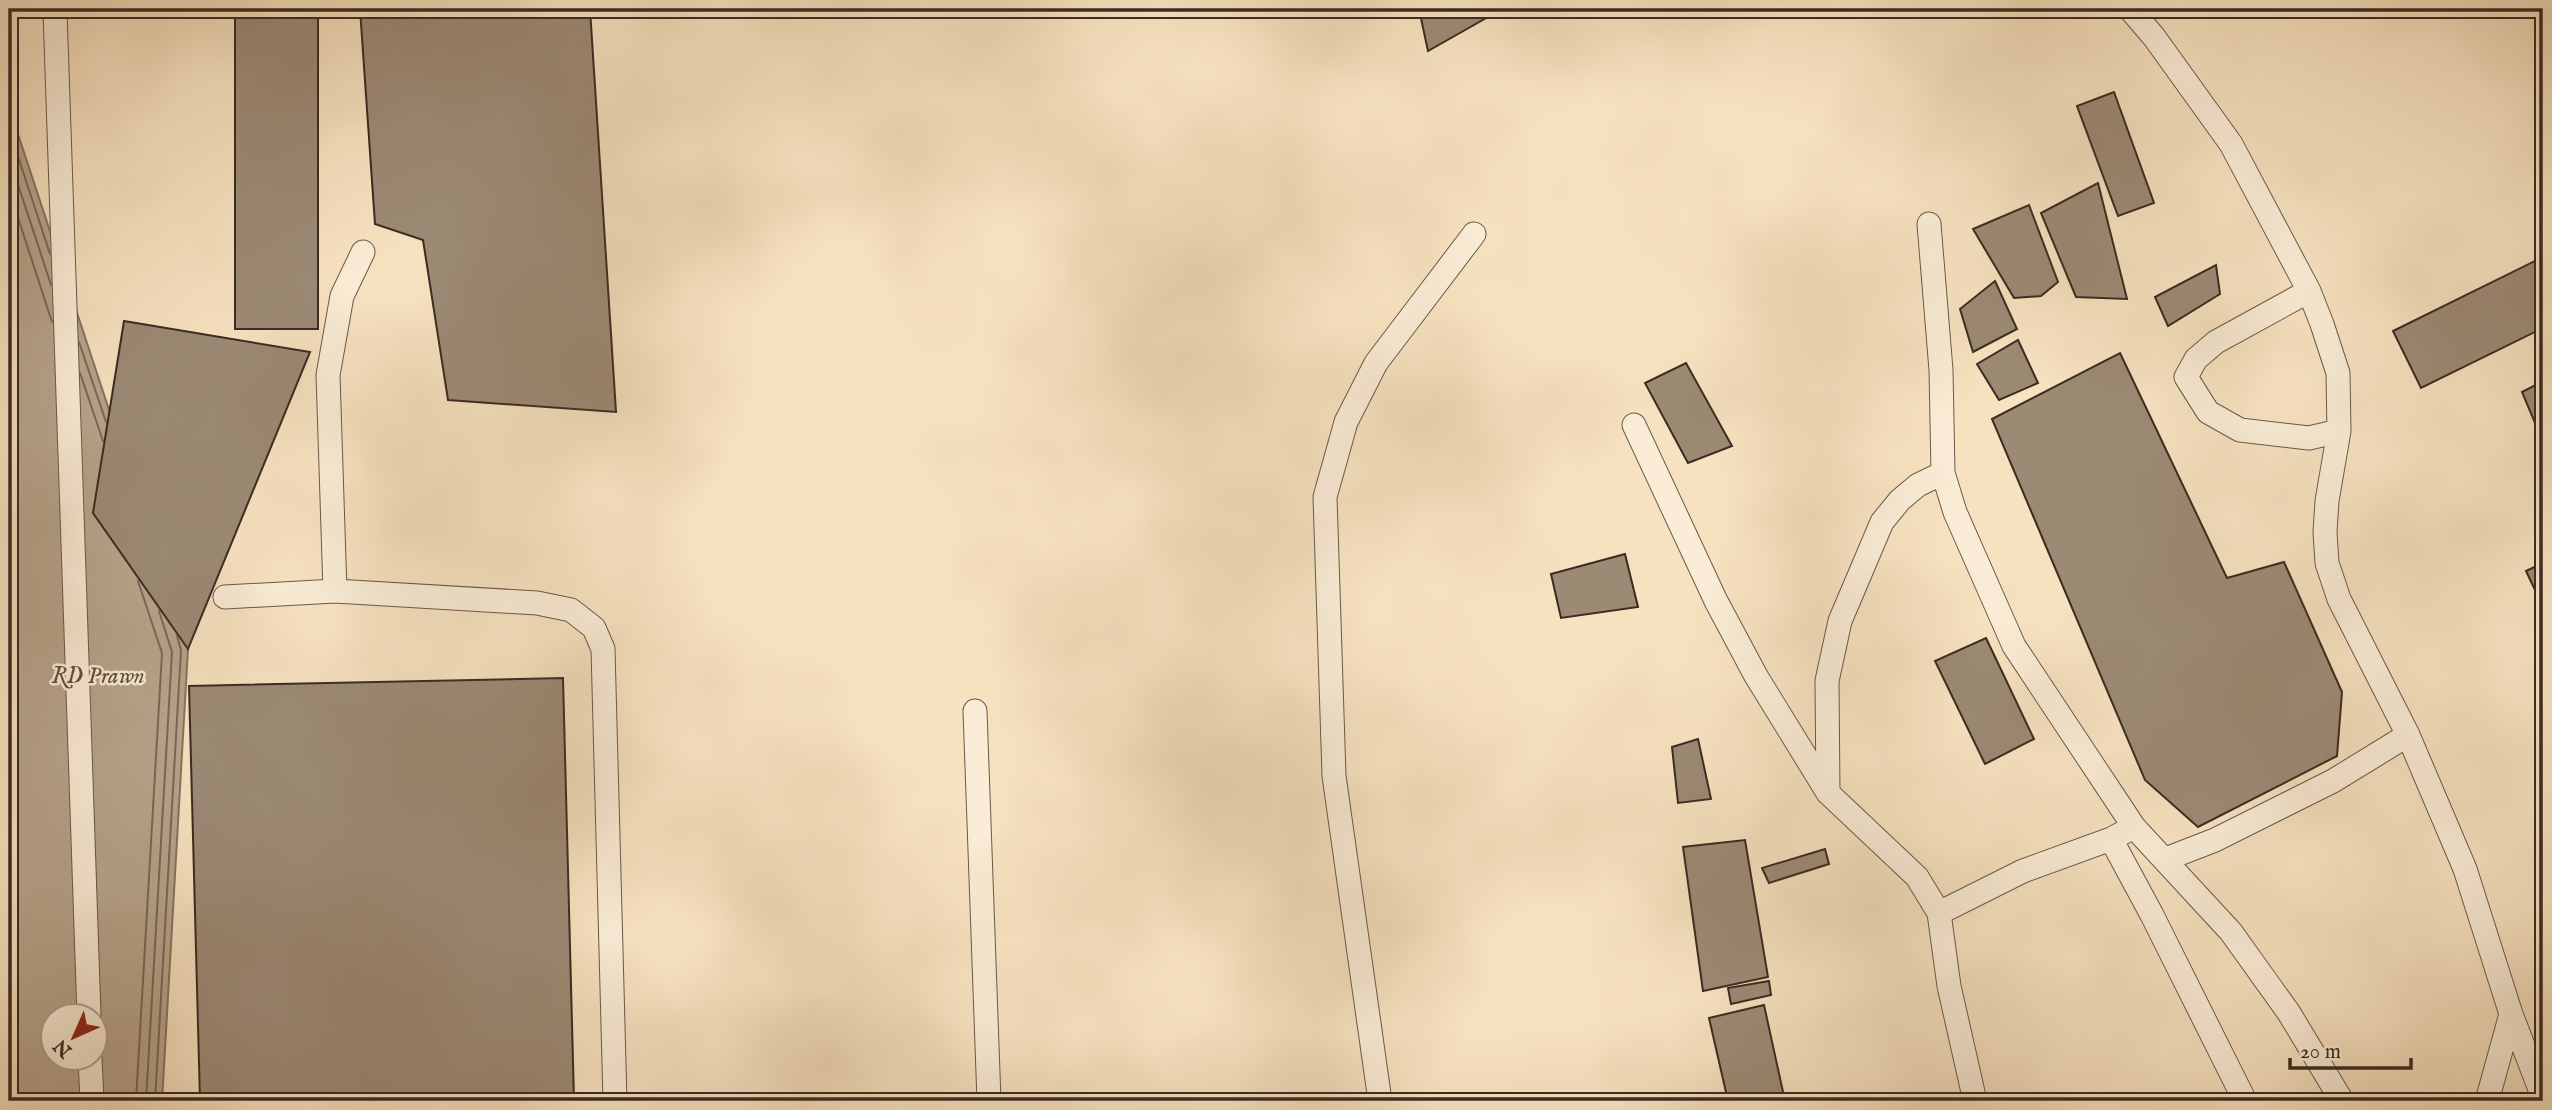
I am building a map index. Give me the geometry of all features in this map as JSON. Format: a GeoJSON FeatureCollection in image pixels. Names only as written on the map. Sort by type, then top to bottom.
{"type":"FeatureCollection","features":[{"type":"Feature","properties":{"kind":"lane"},"geometry":{"type":"LineString","coordinates":[[2130,9],[2154,37],[2231,144],[2309,291],[2338,373],[2339,431],[2327,501],[2327,563],[2339,599],[2408,735],[2465,869],[2511,1014],[2543,1097]]}},
{"type":"Feature","properties":{"kind":"lane"},"geometry":{"type":"LineString","coordinates":[[55,11],[89,1002]]}},
{"type":"Feature","properties":{"kind":"lane"},"geometry":{"type":"LineString","coordinates":[[1929,224],[1941,370],[1943,473],[1955,512],[2014,646],[2134,827],[2231,932],[2289,1013],[2342,1101]]}},
{"type":"Feature","properties":{"kind":"lane"},"geometry":{"type":"LineString","coordinates":[[1380,1101],[1334,776],[1325,497],[1346,422],[1376,363],[1474,234]]}},
{"type":"Feature","properties":{"kind":"lane"},"geometry":{"type":"LineString","coordinates":[[335,591],[328,375],[342,296],[363,252]]}},
{"type":"Feature","properties":{"kind":"lane"},"geometry":{"type":"LineString","coordinates":[[2309,291],[2216,342],[2196,359],[2186,377],[2208,412],[2240,430],[2309,438],[2339,431]]}},
{"type":"Feature","properties":{"kind":"lane"},"geometry":{"type":"LineString","coordinates":[[1634,425],[1716,601],[1788,731],[1828,793],[1917,877],[1939,913],[1949,986],[1975,1101]]}},
{"type":"Feature","properties":{"kind":"lane"},"geometry":{"type":"LineString","coordinates":[[1828,793],[1827,681],[1840,621],[1882,522],[1899,500],[1918,485],[1943,473]]}},
{"type":"Feature","properties":{"kind":"lane"},"geometry":{"type":"LineString","coordinates":[[225,597],[335,591],[537,603],[571,610],[594,628],[603,649],[615,1101]]}},
{"type":"Feature","properties":{"kind":"lane"},"geometry":{"type":"LineString","coordinates":[[975,711],[989,1101]]}},
{"type":"Feature","properties":{"kind":"lane"},"geometry":{"type":"LineString","coordinates":[[2166,859],[2215,840],[2333,781],[2408,735]]}},
{"type":"Feature","properties":{"kind":"lane"},"geometry":{"type":"LineString","coordinates":[[1939,913],[2023,871],[2110,839],[2134,827]]}},
{"type":"Feature","properties":{"kind":"lane"},"geometry":{"type":"LineString","coordinates":[[2110,839],[2152,915],[2245,1101]]}},
{"type":"Feature","properties":{"kind":"lane"},"geometry":{"type":"LineString","coordinates":[[2487,1101],[2511,1014]]}},
{"type":"Feature","properties":{"kind":"lane"},"geometry":{"type":"LineString","coordinates":[[91,1072],[92,1101]]}},
{"type":"Feature","properties":{"kind":"water","name":"RD Prawn"},"geometry":{"type":"Polygon","coordinates":[[[9,107],[188,649],[162,1101],[9,1101],[9,107]]]}},
{"type":"Feature","properties":{"kind":"building"},"geometry":{"type":"Polygon","coordinates":[[[235,9],[318,9],[318,329],[235,329],[235,9]]]}},
{"type":"Feature","properties":{"kind":"building"},"geometry":{"type":"Polygon","coordinates":[[[360,9],[590,9],[616,412],[448,400],[423,240],[375,224],[360,9]]]}},
{"type":"Feature","properties":{"kind":"building"},"geometry":{"type":"Polygon","coordinates":[[[1419,9],[1487,9],[1488,17],[1428,51],[1419,9]]]}},
{"type":"Feature","properties":{"kind":"building"},"geometry":{"type":"Polygon","coordinates":[[[2114,92],[2154,203],[2118,216],[2077,106],[2114,92]]]}},
{"type":"Feature","properties":{"kind":"building"},"geometry":{"type":"Polygon","coordinates":[[[2098,183],[2127,299],[2076,297],[2041,213],[2098,183]]]}},
{"type":"Feature","properties":{"kind":"building"},"geometry":{"type":"Polygon","coordinates":[[[2029,205],[2058,282],[2041,296],[2014,298],[1973,229],[2029,205]]]}},
{"type":"Feature","properties":{"kind":"building"},"geometry":{"type":"Polygon","coordinates":[[[2543,257],[2543,328],[2421,388],[2393,331],[2543,257]]]}},
{"type":"Feature","properties":{"kind":"building"},"geometry":{"type":"Polygon","coordinates":[[[2216,265],[2220,294],[2168,326],[2155,297],[2216,265]]]}},
{"type":"Feature","properties":{"kind":"building"},"geometry":{"type":"Polygon","coordinates":[[[1995,281],[2017,329],[1973,352],[1960,309],[1995,281]]]}},
{"type":"Feature","properties":{"kind":"building"},"geometry":{"type":"Polygon","coordinates":[[[124,321],[310,352],[188,649],[93,513],[124,321]]]}},
{"type":"Feature","properties":{"kind":"building"},"geometry":{"type":"Polygon","coordinates":[[[2018,340],[2038,383],[1999,400],[1977,364],[2018,340]]]}},
{"type":"Feature","properties":{"kind":"building"},"geometry":{"type":"Polygon","coordinates":[[[2120,353],[2227,578],[2284,562],[2342,692],[2337,756],[2198,827],[2145,780],[1992,419],[2120,353]]]}},
{"type":"Feature","properties":{"kind":"building"},"geometry":{"type":"Polygon","coordinates":[[[1686,363],[1732,446],[1688,463],[1645,383],[1686,363]]]}},
{"type":"Feature","properties":{"kind":"building"},"geometry":{"type":"Polygon","coordinates":[[[2543,381],[2543,442],[2522,392],[2543,381]]]}},
{"type":"Feature","properties":{"kind":"building"},"geometry":{"type":"Polygon","coordinates":[[[1625,554],[1638,607],[1561,618],[1551,574],[1625,554]]]}},
{"type":"Feature","properties":{"kind":"building"},"geometry":{"type":"Polygon","coordinates":[[[2543,563],[2543,607],[2526,571],[2543,563]]]}},
{"type":"Feature","properties":{"kind":"building"},"geometry":{"type":"Polygon","coordinates":[[[1986,638],[2034,739],[1985,764],[1935,661],[1986,638]]]}},
{"type":"Feature","properties":{"kind":"building"},"geometry":{"type":"Polygon","coordinates":[[[563,678],[574,1101],[200,1101],[189,686],[563,678]]]}},
{"type":"Feature","properties":{"kind":"building"},"geometry":{"type":"Polygon","coordinates":[[[1698,739],[1711,799],[1678,803],[1672,747],[1698,739]]]}},
{"type":"Feature","properties":{"kind":"building"},"geometry":{"type":"Polygon","coordinates":[[[1745,840],[1768,977],[1703,991],[1683,847],[1745,840]]]}},
{"type":"Feature","properties":{"kind":"building"},"geometry":{"type":"Polygon","coordinates":[[[1825,849],[1829,864],[1769,883],[1762,868],[1825,849]]]}},
{"type":"Feature","properties":{"kind":"building"},"geometry":{"type":"Polygon","coordinates":[[[1769,981],[1771,995],[1731,1004],[1728,988],[1769,981]]]}},
{"type":"Feature","properties":{"kind":"building"},"geometry":{"type":"Polygon","coordinates":[[[1764,1005],[1785,1101],[1728,1101],[1709,1018],[1764,1005]]]}}]}
